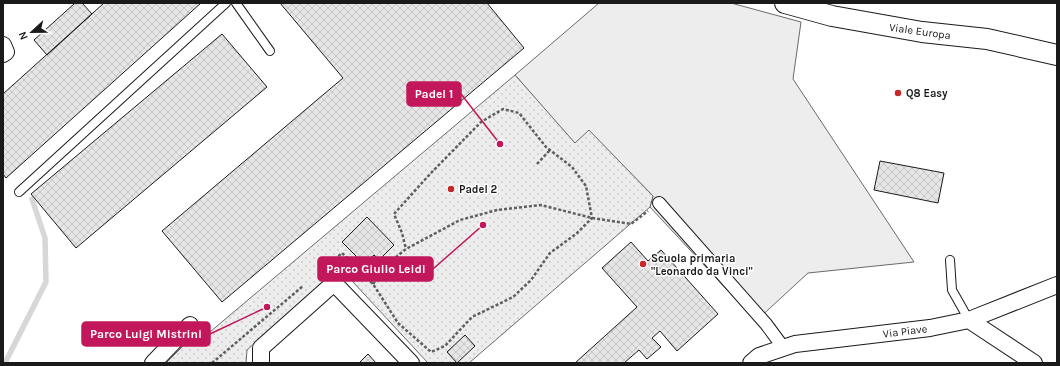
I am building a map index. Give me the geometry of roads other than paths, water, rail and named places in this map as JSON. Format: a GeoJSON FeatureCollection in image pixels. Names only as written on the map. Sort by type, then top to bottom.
{"type":"FeatureCollection","features":[{"type":"Feature","properties":{"kind":"street","name":"Viale Europa"},"geometry":{"type":"LineString","coordinates":[[785,3],[922,32],[987,40],[1057,55]]}},
{"type":"Feature","properties":{"kind":"street"},"geometry":{"type":"LineString","coordinates":[[3,45],[6,52],[3,54]]}},
{"type":"Feature","properties":{"kind":"street"},"geometry":{"type":"LineString","coordinates":[[658,203],[766,324],[783,347]]}},
{"type":"Feature","properties":{"kind":"street"},"geometry":{"type":"LineString","coordinates":[[261,363],[261,348],[334,283],[411,363]]}},
{"type":"Feature","properties":{"kind":"street","name":"Via Piave"},"geometry":{"type":"LineString","coordinates":[[751,363],[759,356],[783,347],[930,328],[969,320],[1057,285]]}},
{"type":"Feature","properties":{"kind":"street"},"geometry":{"type":"LineString","coordinates":[[969,320],[1034,363]]}},
{"type":"Feature","properties":{"kind":"street"},"geometry":{"type":"LineString","coordinates":[[152,363],[190,325]]}},
{"type":"Feature","properties":{"kind":"lane"},"geometry":{"type":"LineString","coordinates":[[19,192],[226,3]]}},
{"type":"Feature","properties":{"kind":"lane"},"geometry":{"type":"LineString","coordinates":[[236,3],[270,51]]}},
{"type":"Feature","properties":{"kind":"lane"},"geometry":{"type":"LineString","coordinates":[[950,260],[952,290],[969,320]]}},
{"type":"Feature","properties":{"kind":"waterway"},"geometry":{"type":"LineString","coordinates":[[5,363],[46,282],[45,238],[32,199]]}},
{"type":"Feature","properties":{"kind":"place","name":"Q8 Easy"},"geometry":{"type":"Point","coordinates":[898,93]}},
{"type":"Feature","properties":{"kind":"place","name":"Padel 1"},"geometry":{"type":"Point","coordinates":[500,144]}},
{"type":"Feature","properties":{"kind":"place","name":"Padel 2"},"geometry":{"type":"Point","coordinates":[451,189]}},
{"type":"Feature","properties":{"kind":"place","name":"Parco Giulio Leidi"},"geometry":{"type":"Point","coordinates":[483,225]}},
{"type":"Feature","properties":{"kind":"place","name":"Scuola primaria \"Leonardo da Vinci\""},"geometry":{"type":"Point","coordinates":[643,264]}},
{"type":"Feature","properties":{"kind":"place","name":"Parco Luigi Mistrini"},"geometry":{"type":"Point","coordinates":[267,307]}}]}
